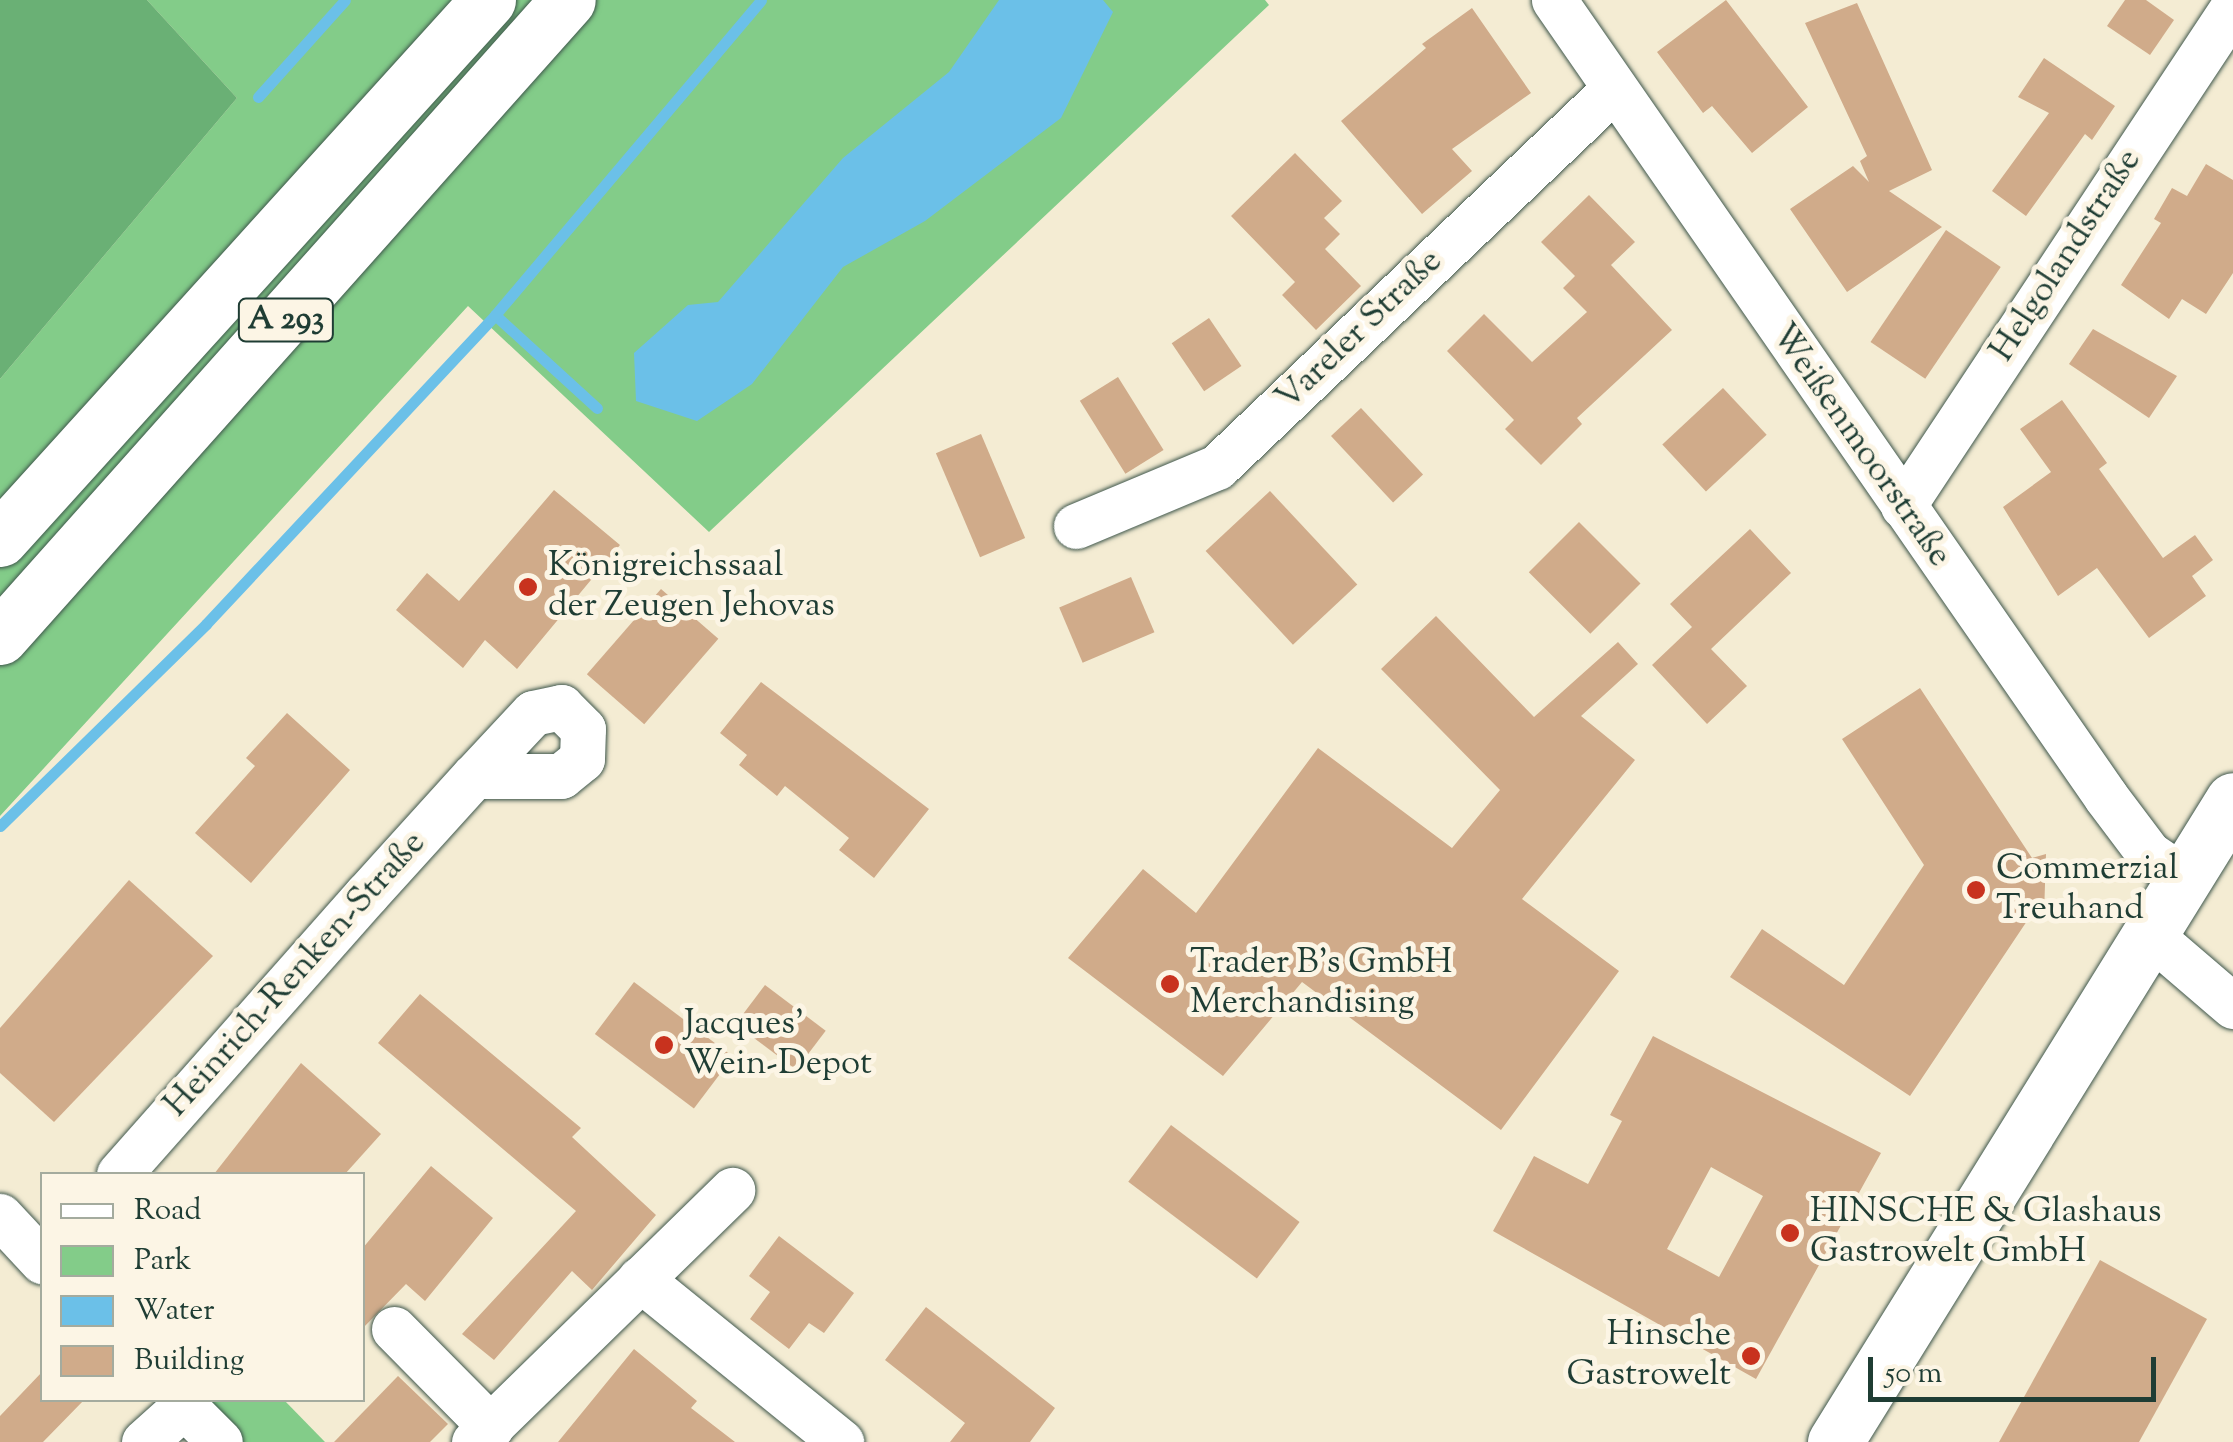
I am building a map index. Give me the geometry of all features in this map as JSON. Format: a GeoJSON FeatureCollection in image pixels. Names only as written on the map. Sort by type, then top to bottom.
{"type":"FeatureCollection","features":[{"type":"Feature","properties":{"kind":"main road","name":"A 293"},"geometry":{"type":"LineString","coordinates":[[0,539],[488,0]]}},
{"type":"Feature","properties":{"kind":"main road","name":"A 293"},"geometry":{"type":"LineString","coordinates":[[0,636],[568,0]]}},
{"type":"Feature","properties":{"kind":"main road"},"geometry":{"type":"LineString","coordinates":[[1835,1442],[2233,800]]}},
{"type":"Feature","properties":{"kind":"street","name":"Weißenmoorstraße"},"geometry":{"type":"LineString","coordinates":[[1554,0],[1902,506],[2149,854],[2183,877]]}},
{"type":"Feature","properties":{"kind":"street","name":"Helgolandstraße"},"geometry":{"type":"LineString","coordinates":[[1902,506],[2233,7]]}},
{"type":"Feature","properties":{"kind":"street","name":"Vareler Straße"},"geometry":{"type":"LineString","coordinates":[[1076,526],[1216,466],[1613,90]]}},
{"type":"Feature","properties":{"kind":"street","name":"Heinrich-Renken-Straße"},"geometry":{"type":"LineString","coordinates":[[121,1172],[474,776]]}},
{"type":"Feature","properties":{"kind":"street"},"geometry":{"type":"LineString","coordinates":[[2148,934],[2233,1006]]}},
{"type":"Feature","properties":{"kind":"street"},"geometry":{"type":"LineString","coordinates":[[394,1329],[498,1433],[640,1279],[732,1190]]}},
{"type":"Feature","properties":{"kind":"street"},"geometry":{"type":"LineString","coordinates":[[0,1216],[40,1259]]}},
{"type":"Feature","properties":{"kind":"street"},"geometry":{"type":"LineString","coordinates":[[640,1279],[841,1442]]}},
{"type":"Feature","properties":{"kind":"street"},"geometry":{"type":"LineString","coordinates":[[144,1442],[181,1402],[220,1442]]}},
{"type":"Feature","properties":{"kind":"green space"},"geometry":{"type":"Polygon","coordinates":[[[0,0],[147,0],[237,98],[0,379],[0,0]]]}},
{"type":"Feature","properties":{"kind":"green space"},"geometry":{"type":"Polygon","coordinates":[[[147,0],[1265,0],[1269,5],[709,532],[468,306],[0,816],[0,379],[237,98],[147,0]]]}},
{"type":"Feature","properties":{"kind":"green space"},"geometry":{"type":"Polygon","coordinates":[[[202,1402],[286,1402],[325,1442],[241,1442],[202,1402]]]}},
{"type":"Feature","properties":{"kind":"water"},"geometry":{"type":"Polygon","coordinates":[[[999,0],[1103,0],[1113,12],[1061,118],[925,221],[843,267],[752,384],[697,421],[636,401],[634,353],[688,305],[718,302],[843,158],[949,72],[999,0]]]}},
{"type":"Feature","properties":{"kind":"building"},"geometry":{"type":"Polygon","coordinates":[[[1726,0],[1808,107],[1752,153],[1712,106],[1703,113],[1657,52],[1726,0]]]}},
{"type":"Feature","properties":{"kind":"building"},"geometry":{"type":"Polygon","coordinates":[[[2125,0],[2146,0],[2174,20],[2150,55],[2107,26],[2125,0]]]}},
{"type":"Feature","properties":{"kind":"building"},"geometry":{"type":"Polygon","coordinates":[[[1857,3],[1932,170],[1889,191],[1942,227],[1847,292],[1790,209],[1853,166],[1869,182],[1860,161],[1867,156],[1805,23],[1857,3]]]}},
{"type":"Feature","properties":{"kind":"building"},"geometry":{"type":"Polygon","coordinates":[[[1472,8],[1531,93],[1452,149],[1472,171],[1422,214],[1341,121],[1426,48],[1422,44],[1472,8]]]}},
{"type":"Feature","properties":{"kind":"building"},"geometry":{"type":"Polygon","coordinates":[[[2044,58],[2115,106],[2092,140],[2085,134],[2026,216],[1992,191],[2049,113],[2018,97],[2044,58]]]}},
{"type":"Feature","properties":{"kind":"building"},"geometry":{"type":"Polygon","coordinates":[[[1295,153],[1342,201],[1324,218],[1340,234],[1325,249],[1361,286],[1316,330],[1282,295],[1295,282],[1231,216],[1295,153]]]}},
{"type":"Feature","properties":{"kind":"building"},"geometry":{"type":"Polygon","coordinates":[[[2206,164],[2233,180],[2233,273],[2206,314],[2182,299],[2169,319],[2121,285],[2161,223],[2154,219],[2172,188],[2187,196],[2206,164]]]}},
{"type":"Feature","properties":{"kind":"building"},"geometry":{"type":"Polygon","coordinates":[[[1589,195],[1635,242],[1611,265],[1672,330],[1577,418],[1582,424],[1541,465],[1505,429],[1514,420],[1447,351],[1484,314],[1532,362],[1587,312],[1563,288],[1575,276],[1541,242],[1589,195]]]}},
{"type":"Feature","properties":{"kind":"building"},"geometry":{"type":"Polygon","coordinates":[[[1946,230],[2001,267],[1925,379],[1871,342],[1946,230]]]}},
{"type":"Feature","properties":{"kind":"building"},"geometry":{"type":"Polygon","coordinates":[[[1209,318],[1241,366],[1204,391],[1172,343],[1209,318]]]}},
{"type":"Feature","properties":{"kind":"building"},"geometry":{"type":"Polygon","coordinates":[[[2093,329],[2177,376],[2149,418],[2069,364],[2093,329]]]}},
{"type":"Feature","properties":{"kind":"building"},"geometry":{"type":"Polygon","coordinates":[[[1118,377],[1164,450],[1125,474],[1080,401],[1118,377]]]}},
{"type":"Feature","properties":{"kind":"building"},"geometry":{"type":"Polygon","coordinates":[[[1723,388],[1767,435],[1706,491],[1662,445],[1723,388]]]}},
{"type":"Feature","properties":{"kind":"building"},"geometry":{"type":"Polygon","coordinates":[[[2062,400],[2107,463],[2099,469],[2163,558],[2195,535],[2213,560],[2192,576],[2206,596],[2149,638],[2097,568],[2058,596],[2003,507],[2051,472],[2020,429],[2062,400]]]}},
{"type":"Feature","properties":{"kind":"building"},"geometry":{"type":"Polygon","coordinates":[[[1361,408],[1423,475],[1393,503],[1331,436],[1361,408]]]}},
{"type":"Feature","properties":{"kind":"building"},"geometry":{"type":"Polygon","coordinates":[[[981,434],[1025,538],[980,557],[936,453],[981,434]]]}},
{"type":"Feature","properties":{"kind":"building","name":"Königreichssaal der Zeugen Jehovas"},"geometry":{"type":"Polygon","coordinates":[[[554,490],[620,545],[517,669],[485,640],[463,668],[396,610],[427,573],[459,601],[554,490]]]}},
{"type":"Feature","properties":{"kind":"building"},"geometry":{"type":"Polygon","coordinates":[[[1270,491],[1357,585],[1293,645],[1206,551],[1270,491]]]}},
{"type":"Feature","properties":{"kind":"building"},"geometry":{"type":"Polygon","coordinates":[[[1579,522],[1641,584],[1590,634],[1529,572],[1579,522]]]}},
{"type":"Feature","properties":{"kind":"building"},"geometry":{"type":"Polygon","coordinates":[[[1750,529],[1791,573],[1711,649],[1747,686],[1707,724],[1652,665],[1692,627],[1670,604],[1750,529]]]}},
{"type":"Feature","properties":{"kind":"building"},"geometry":{"type":"Polygon","coordinates":[[[1131,577],[1154,632],[1083,663],[1059,607],[1131,577]]]}},
{"type":"Feature","properties":{"kind":"building"},"geometry":{"type":"Polygon","coordinates":[[[661,589],[718,639],[644,724],[587,674],[661,589]]]}},
{"type":"Feature","properties":{"kind":"building"},"geometry":{"type":"Polygon","coordinates":[[[1436,616],[1534,717],[1618,642],[1638,664],[1581,716],[1635,760],[1522,899],[1619,971],[1501,1130],[1302,982],[1223,1076],[1068,958],[1143,869],[1196,913],[1318,748],[1452,848],[1500,790],[1381,669],[1436,616]]]}},
{"type":"Feature","properties":{"kind":"building"},"geometry":{"type":"Polygon","coordinates":[[[761,682],[929,809],[874,878],[839,850],[849,838],[785,786],[777,796],[739,765],[747,755],[720,733],[761,682]]]}},
{"type":"Feature","properties":{"kind":"building","name":"Commerzial Treuhand"},"geometry":{"type":"Polygon","coordinates":[[[1920,688],[2032,858],[2046,854],[2044,915],[2031,915],[1910,1096],[1730,977],[1762,929],[1844,985],[1924,865],[1842,739],[1920,688]]]}},
{"type":"Feature","properties":{"kind":"building"},"geometry":{"type":"Polygon","coordinates":[[[287,713],[350,770],[251,883],[195,833],[255,766],[246,758],[287,713]]]}},
{"type":"Feature","properties":{"kind":"building"},"geometry":{"type":"Polygon","coordinates":[[[129,880],[213,956],[54,1122],[0,1073],[0,1028],[129,880]]]}},
{"type":"Feature","properties":{"kind":"building","name":"Jacques’ Wein-Depot"},"geometry":{"type":"Polygon","coordinates":[[[634,982],[733,1057],[694,1109],[595,1034],[634,982]]]}},
{"type":"Feature","properties":{"kind":"building"},"geometry":{"type":"Polygon","coordinates":[[[765,985],[826,1031],[796,1070],[736,1024],[765,985]]]}},
{"type":"Feature","properties":{"kind":"building"},"geometry":{"type":"Polygon","coordinates":[[[420,994],[581,1128],[572,1137],[656,1215],[592,1290],[572,1271],[494,1360],[462,1334],[576,1211],[378,1043],[420,994]]]}},
{"type":"Feature","properties":{"kind":"building"},"geometry":{"type":"Polygon","coordinates":[[[1653,1036],[1881,1153],[1756,1379],[1493,1231],[1534,1156],[1588,1184],[1622,1121],[1610,1115],[1653,1036]],[[1711,1167],[1667,1249],[1719,1277],[1763,1196],[1711,1167]]]}},
{"type":"Feature","properties":{"kind":"building"},"geometry":{"type":"Polygon","coordinates":[[[301,1063],[381,1134],[347,1172],[216,1172],[301,1063]]]}},
{"type":"Feature","properties":{"kind":"building"},"geometry":{"type":"Polygon","coordinates":[[[1171,1125],[1300,1222],[1257,1279],[1128,1182],[1171,1125]]]}},
{"type":"Feature","properties":{"kind":"building"},"geometry":{"type":"Polygon","coordinates":[[[431,1166],[493,1218],[425,1301],[406,1284],[365,1326],[365,1245],[431,1166]]]}},
{"type":"Feature","properties":{"kind":"building"},"geometry":{"type":"Polygon","coordinates":[[[779,1236],[854,1293],[824,1333],[809,1323],[789,1349],[750,1319],[770,1292],[749,1276],[779,1236]]]}},
{"type":"Feature","properties":{"kind":"building"},"geometry":{"type":"Polygon","coordinates":[[[2100,1260],[2207,1319],[2139,1442],[1999,1442],[2100,1260]]]}},
{"type":"Feature","properties":{"kind":"building"},"geometry":{"type":"Polygon","coordinates":[[[926,1307],[1055,1408],[1030,1442],[950,1442],[965,1423],[885,1360],[926,1307]]]}},
{"type":"Feature","properties":{"kind":"building"},"geometry":{"type":"Polygon","coordinates":[[[634,1349],[697,1401],[691,1408],[735,1442],[558,1442],[634,1349]]]}},
{"type":"Feature","properties":{"kind":"building"},"geometry":{"type":"Polygon","coordinates":[[[40,1374],[40,1402],[82,1402],[43,1442],[0,1442],[0,1416],[40,1374]]]}},
{"type":"Feature","properties":{"kind":"building"},"geometry":{"type":"Polygon","coordinates":[[[398,1376],[448,1424],[430,1442],[334,1442],[398,1376]]]}},
{"type":"Feature","properties":{"kind":"waterway"},"geometry":{"type":"LineString","coordinates":[[258,97],[345,0]]}},
{"type":"Feature","properties":{"kind":"waterway"},"geometry":{"type":"LineString","coordinates":[[0,826],[206,624],[495,315],[761,0]]}},
{"type":"Feature","properties":{"kind":"waterway"},"geometry":{"type":"LineString","coordinates":[[495,315],[597,408]]}},
{"type":"Feature","properties":{"kind":"place","name":"Königreichssaal der Zeugen Jehovas"},"geometry":{"type":"Point","coordinates":[528,587]}},
{"type":"Feature","properties":{"kind":"place","name":"Commerzial Treuhand"},"geometry":{"type":"Point","coordinates":[1976,890]}},
{"type":"Feature","properties":{"kind":"place","name":"Trader B's GmbH Merchandising"},"geometry":{"type":"Point","coordinates":[1170,984]}},
{"type":"Feature","properties":{"kind":"place","name":"Jacques’ Wein-Depot"},"geometry":{"type":"Point","coordinates":[664,1045]}},
{"type":"Feature","properties":{"kind":"place","name":"HINSCHE & Glashaus Gastrowelt GmbH"},"geometry":{"type":"Point","coordinates":[1790,1233]}},
{"type":"Feature","properties":{"kind":"place","name":"Hinsche Gastrowelt"},"geometry":{"type":"Point","coordinates":[1751,1356]}}]}
